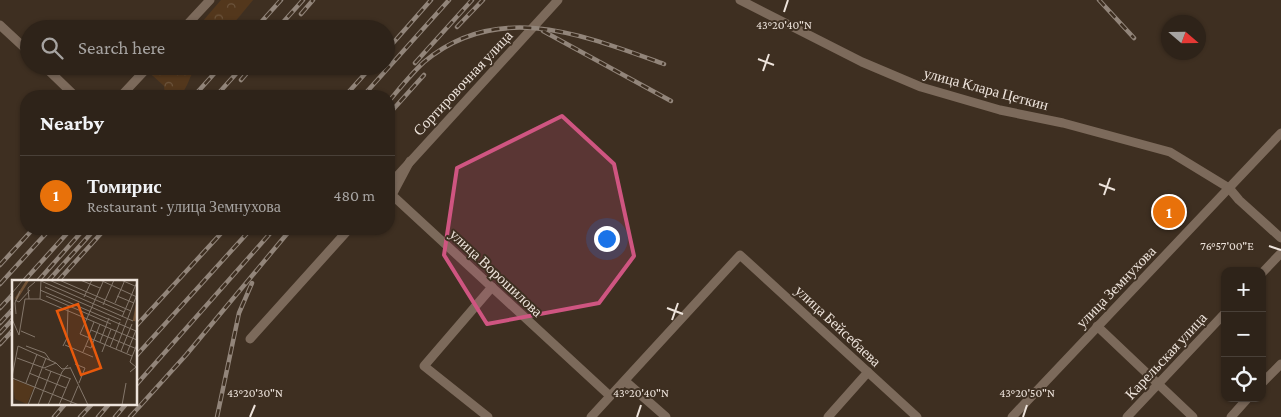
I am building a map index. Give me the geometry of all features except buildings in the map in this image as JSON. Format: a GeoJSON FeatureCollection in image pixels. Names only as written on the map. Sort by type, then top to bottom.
{"type":"FeatureCollection","features":[{"type":"Feature","properties":{"kind":"street"},"geometry":{"type":"LineString","coordinates":[[192,20],[210,0]]}},
{"type":"Feature","properties":{"kind":"street","name":"Сортировочная улица"},"geometry":{"type":"LineString","coordinates":[[395,178],[558,0]]}},
{"type":"Feature","properties":{"kind":"street","name":"улица Клара Цеткин"},"geometry":{"type":"LineString","coordinates":[[740,0],[862,62],[921,87],[983,105],[1063,123],[1170,152],[1229,188],[1281,238]]}},
{"type":"Feature","properties":{"kind":"street"},"geometry":{"type":"LineString","coordinates":[[0,25],[20,44]]}},
{"type":"Feature","properties":{"kind":"street"},"geometry":{"type":"LineString","coordinates":[[54,75],[70,90]]}},
{"type":"Feature","properties":{"kind":"street"},"geometry":{"type":"LineString","coordinates":[[127,90],[141,75]]}},
{"type":"Feature","properties":{"kind":"street","name":"улица Земнухова"},"geometry":{"type":"LineString","coordinates":[[1012,417],[1281,133]]}},
{"type":"Feature","properties":{"kind":"street","name":"улица Ворошилова"},"geometry":{"type":"LineString","coordinates":[[395,189],[410,161]]}},
{"type":"Feature","properties":{"kind":"street","name":"улица Ворошилова"},"geometry":{"type":"LineString","coordinates":[[395,198],[610,396]]}},
{"type":"Feature","properties":{"kind":"street"},"geometry":{"type":"LineString","coordinates":[[250,339],[345,235]]}},
{"type":"Feature","properties":{"kind":"street"},"geometry":{"type":"LineString","coordinates":[[1266,269],[1281,253]]}},
{"type":"Feature","properties":{"kind":"street","name":"улица Бейсебаева"},"geometry":{"type":"LineString","coordinates":[[625,381],[740,254],[918,417]]}},
{"type":"Feature","properties":{"kind":"street"},"geometry":{"type":"LineString","coordinates":[[488,417],[424,366],[492,287]]}},
{"type":"Feature","properties":{"kind":"street","name":"Карельская улица"},"geometry":{"type":"LineString","coordinates":[[1127,417],[1221,317]]}},
{"type":"Feature","properties":{"kind":"street"},"geometry":{"type":"LineString","coordinates":[[1097,326],[1157,385],[1194,417]]}},
{"type":"Feature","properties":{"kind":"street"},"geometry":{"type":"LineString","coordinates":[[1266,379],[1281,364]]}},
{"type":"Feature","properties":{"kind":"street"},"geometry":{"type":"LineString","coordinates":[[828,417],[868,372]]}},
{"type":"Feature","properties":{"kind":"street"},"geometry":{"type":"LineString","coordinates":[[591,417],[625,381],[666,417]]}},
{"type":"Feature","properties":{"kind":"street"},"geometry":{"type":"LineString","coordinates":[[1231,417],[1244,402]]}},
{"type":"Feature","properties":{"kind":"highlighted area"},"geometry":{"type":"Polygon","coordinates":[[[562,116],[614,164],[634,256],[599,303],[487,324],[444,255],[457,168],[562,116]]]}},
{"type":"Feature","properties":{"kind":"green space"},"geometry":{"type":"Polygon","coordinates":[[[221,0],[253,0],[236,20],[204,20],[221,0]]]}},
{"type":"Feature","properties":{"kind":"green space"},"geometry":{"type":"Polygon","coordinates":[[[152,75],[192,75],[184,90],[164,90],[164,86],[152,75]]]}},
{"type":"Feature","properties":{"kind":"railway"},"geometry":{"type":"LineString","coordinates":[[263,20],[281,0]]}},
{"type":"Feature","properties":{"kind":"railway"},"geometry":{"type":"LineString","coordinates":[[285,20],[303,0]]}},
{"type":"Feature","properties":{"kind":"railway"},"geometry":{"type":"LineString","coordinates":[[301,14],[313,0]]}},
{"type":"Feature","properties":{"kind":"railway"},"geometry":{"type":"LineString","coordinates":[[395,41],[431,0]]}},
{"type":"Feature","properties":{"kind":"railway"},"geometry":{"type":"LineString","coordinates":[[395,60],[449,0]]}},
{"type":"Feature","properties":{"kind":"railway"},"geometry":{"type":"LineString","coordinates":[[415,63],[472,0]]}},
{"type":"Feature","properties":{"kind":"railway"},"geometry":{"type":"LineString","coordinates":[[457,27],[483,0]]}},
{"type":"Feature","properties":{"kind":"railway"},"geometry":{"type":"LineString","coordinates":[[1099,0],[1134,38]]}},
{"type":"Feature","properties":{"kind":"railway"},"geometry":{"type":"LineString","coordinates":[[395,94],[424,62],[452,43],[481,32],[511,28],[541,29],[572,34],[664,64]]}},
{"type":"Feature","properties":{"kind":"railway"},"geometry":{"type":"LineString","coordinates":[[543,31],[671,101]]}},
{"type":"Feature","properties":{"kind":"railway"},"geometry":{"type":"LineString","coordinates":[[199,90],[213,75]]}},
{"type":"Feature","properties":{"kind":"railway"},"geometry":{"type":"LineString","coordinates":[[221,90],[235,75]]}},
{"type":"Feature","properties":{"kind":"railway"},"geometry":{"type":"LineString","coordinates":[[241,80],[245,75]]}},
{"type":"Feature","properties":{"kind":"railway"},"geometry":{"type":"LineString","coordinates":[[350,90],[364,75]]}},
{"type":"Feature","properties":{"kind":"railway"},"geometry":{"type":"LineString","coordinates":[[368,90],[382,75]]}},
{"type":"Feature","properties":{"kind":"railway"},"geometry":{"type":"LineString","coordinates":[[395,107],[424,75]]}},
{"type":"Feature","properties":{"kind":"railway"},"geometry":{"type":"LineString","coordinates":[[0,265],[28,235]]}},
{"type":"Feature","properties":{"kind":"railway"},"geometry":{"type":"LineString","coordinates":[[0,284],[45,235]]}},
{"type":"Feature","properties":{"kind":"railway"},"geometry":{"type":"LineString","coordinates":[[25,280],[66,235]]}},
{"type":"Feature","properties":{"kind":"railway"},"geometry":{"type":"LineString","coordinates":[[39,280],[79,235]]}},
{"type":"Feature","properties":{"kind":"railway"},"geometry":{"type":"LineString","coordinates":[[49,280],[90,235]]}},
{"type":"Feature","properties":{"kind":"railway"},"geometry":{"type":"LineString","coordinates":[[59,280],[100,235]]}},
{"type":"Feature","properties":{"kind":"railway"},"geometry":{"type":"LineString","coordinates":[[138,324],[219,235]]}},
{"type":"Feature","properties":{"kind":"railway"},"geometry":{"type":"LineString","coordinates":[[138,354],[246,235]]}},
{"type":"Feature","properties":{"kind":"railway"},"geometry":{"type":"LineString","coordinates":[[138,383],[269,235]]}},
{"type":"Feature","properties":{"kind":"railway"},"geometry":{"type":"LineString","coordinates":[[130,417],[186,355],[286,235]]}},
{"type":"Feature","properties":{"kind":"railway"},"geometry":{"type":"LineString","coordinates":[[217,417],[239,313],[252,283]]}},
{"type":"Feature","properties":{"kind":"railway"},"geometry":{"type":"LineString","coordinates":[[0,308],[12,295]]}},
{"type":"Feature","properties":{"kind":"railway"},"geometry":{"type":"LineString","coordinates":[[0,323],[12,310]]}},
{"type":"Feature","properties":{"kind":"railway"},"geometry":{"type":"LineString","coordinates":[[0,333],[12,320]]}},
{"type":"Feature","properties":{"kind":"railway"},"geometry":{"type":"LineString","coordinates":[[0,344],[12,331]]}},
{"type":"Feature","properties":{"kind":"railway"},"geometry":{"type":"LineString","coordinates":[[54,417],[65,404]]}},
{"type":"Feature","properties":{"kind":"railway"},"geometry":{"type":"LineString","coordinates":[[80,417],[92,404]]}},
{"type":"Feature","properties":{"kind":"railway"},"geometry":{"type":"LineString","coordinates":[[98,417],[109,404]]}},
{"type":"Feature","properties":{"kind":"railway"},"geometry":{"type":"LineString","coordinates":[[115,417],[126,404]]}},
{"type":"Feature","properties":{"kind":"place","name":"Томирис"},"geometry":{"type":"Point","coordinates":[1169,212]}}]}
